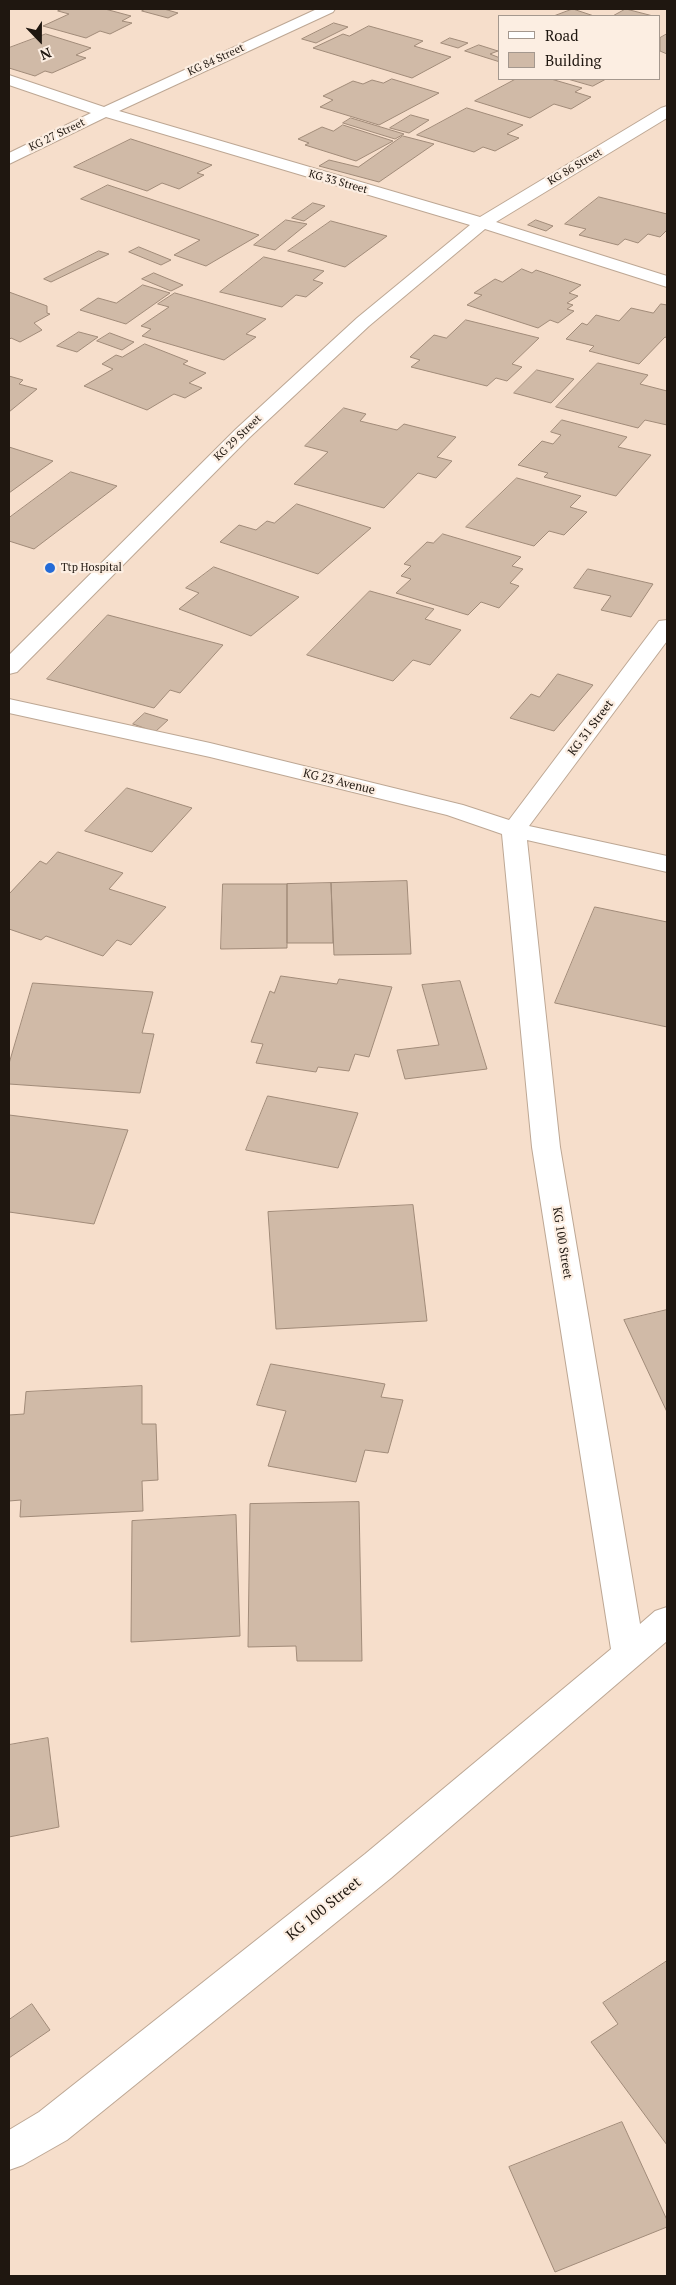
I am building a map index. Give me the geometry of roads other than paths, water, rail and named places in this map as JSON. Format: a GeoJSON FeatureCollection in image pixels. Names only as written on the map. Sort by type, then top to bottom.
{"type":"FeatureCollection","features":[{"type":"Feature","properties":{"kind":"street","name":"KG 84 Street"},"geometry":{"type":"LineString","coordinates":[[105,112],[328,9]]}},
{"type":"Feature","properties":{"kind":"street","name":"KG 33 Street"},"geometry":{"type":"LineString","coordinates":[[9,80],[105,112],[482,223],[667,282]]}},
{"type":"Feature","properties":{"kind":"street","name":"KG 86 Street"},"geometry":{"type":"LineString","coordinates":[[482,223],[667,111]]}},
{"type":"Feature","properties":{"kind":"street","name":"KG 27 Street"},"geometry":{"type":"LineString","coordinates":[[9,159],[105,112]]}},
{"type":"Feature","properties":{"kind":"street","name":"KG 29 Street"},"geometry":{"type":"LineString","coordinates":[[9,667],[243,433],[362,322],[482,223]]}},
{"type":"Feature","properties":{"kind":"street","name":"KG 31 Street"},"geometry":{"type":"LineString","coordinates":[[514,830],[667,626]]}},
{"type":"Feature","properties":{"kind":"street","name":"KG 23 Avenue"},"geometry":{"type":"LineString","coordinates":[[9,706],[104,726],[323,778],[455,810],[514,830],[667,864]]}},
{"type":"Feature","properties":{"kind":"street","name":"KG 100 Street"},"geometry":{"type":"LineString","coordinates":[[514,830],[546,1146],[628,1653]]}},
{"type":"Feature","properties":{"kind":"street","name":"KG 100 Street"},"geometry":{"type":"LineString","coordinates":[[9,2151],[53,2126],[378,1866],[667,1622]]}},
{"type":"Feature","properties":{"kind":"place","name":"Ttp Hospital"},"geometry":{"type":"Point","coordinates":[50,568]}}]}
